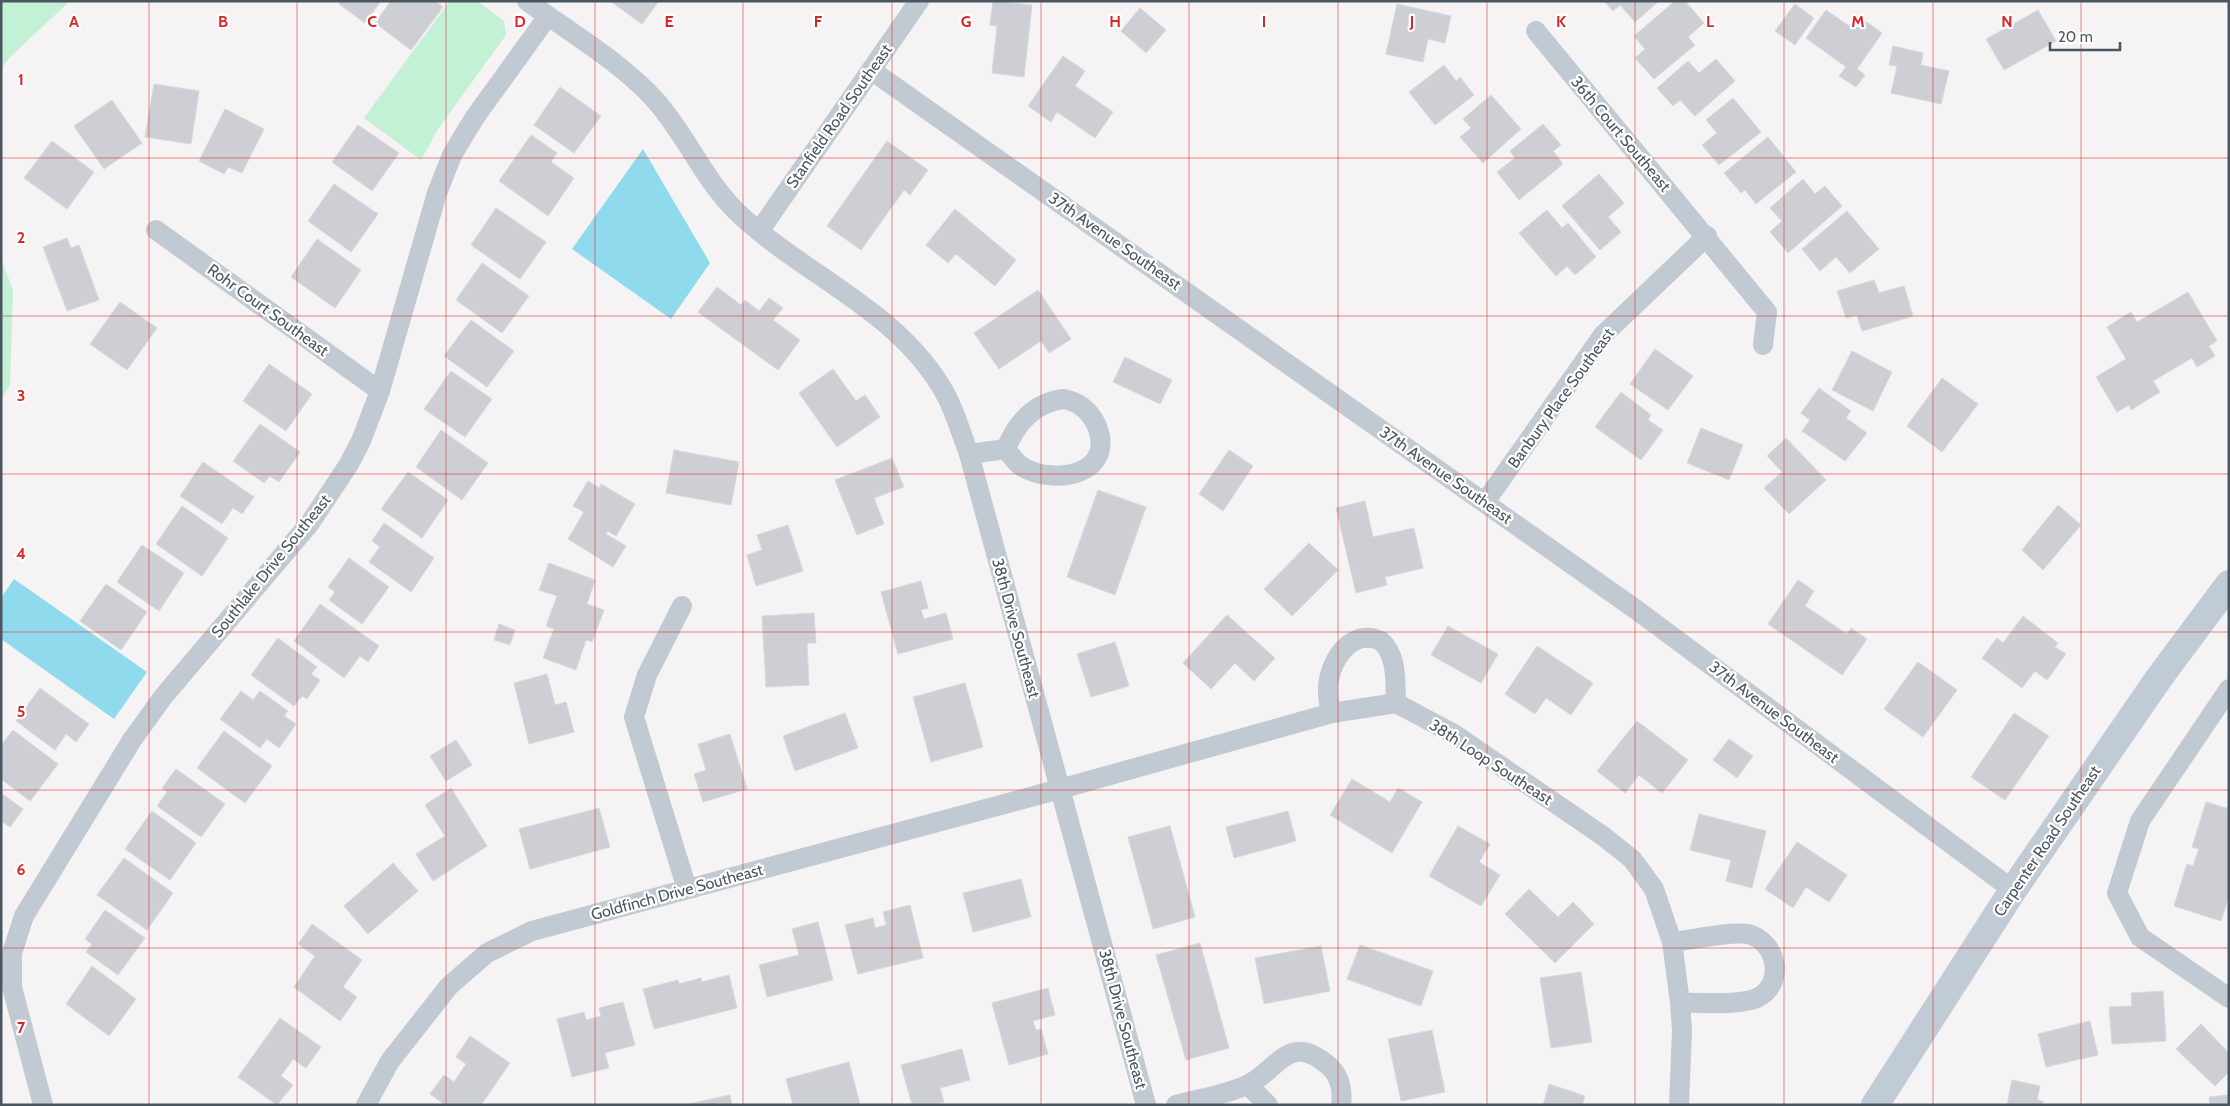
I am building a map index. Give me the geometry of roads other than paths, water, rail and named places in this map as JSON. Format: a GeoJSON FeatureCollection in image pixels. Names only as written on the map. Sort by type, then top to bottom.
{"type":"FeatureCollection","features":[{"type":"Feature","properties":{"kind":"street","name":"38th Drive Southeast"},"geometry":{"type":"LineString","coordinates":[[528,1],[642,88],[670,119],[719,192],[737,211],[897,333],[920,358],[947,397],[968,454],[1146,1105]]}},
{"type":"Feature","properties":{"kind":"street","name":"Stanfield Road Southeast"},"geometry":{"type":"LineString","coordinates":[[760,230],[919,1]]}},
{"type":"Feature","properties":{"kind":"street","name":"Southlake Drive Southeast"},"geometry":{"type":"LineString","coordinates":[[43,1105],[12,987],[12,953],[24,916],[132,740],[163,697],[310,523],[331,495],[361,441],[380,391],[437,193],[452,155],[475,117],[548,16]]}},
{"type":"Feature","properties":{"kind":"street","name":"36th Court Southeast"},"geometry":{"type":"LineString","coordinates":[[1536,32],[1707,236],[1767,312],[1763,345]]}},
{"type":"Feature","properties":{"kind":"street","name":"37th Avenue Southeast"},"geometry":{"type":"LineString","coordinates":[[871,70],[1638,610],[2013,890]]}},
{"type":"Feature","properties":{"kind":"street","name":"Rohr Court Southeast"},"geometry":{"type":"LineString","coordinates":[[156,230],[380,391]]}},
{"type":"Feature","properties":{"kind":"street","name":"Banbury Place Southeast"},"geometry":{"type":"LineString","coordinates":[[1485,502],[1603,335],[1707,236]]}},
{"type":"Feature","properties":{"kind":"street"},"geometry":{"type":"LineString","coordinates":[[1064,399],[1081,405],[1092,416],[1101,441],[1095,460],[1088,468],[1080,473],[1060,476],[1040,473],[1021,466],[1006,449],[1014,430],[1028,414],[1055,400],[1064,399]]}},
{"type":"Feature","properties":{"kind":"street"},"geometry":{"type":"LineString","coordinates":[[968,454],[1006,449]]}},
{"type":"Feature","properties":{"kind":"street","name":"Carpenter Road Southeast"},"geometry":{"type":"LineString","coordinates":[[1875,1105],[2013,890],[2159,678],[2229,584]]}},
{"type":"Feature","properties":{"kind":"street"},"geometry":{"type":"LineString","coordinates":[[682,606],[647,676],[634,717],[687,889]]}},
{"type":"Feature","properties":{"kind":"street"},"geometry":{"type":"LineString","coordinates":[[1060,789],[1332,714],[1396,703],[1395,677],[1391,654],[1381,641],[1365,637],[1355,640],[1346,646],[1337,658],[1330,673],[1328,693],[1332,714]]}},
{"type":"Feature","properties":{"kind":"street"},"geometry":{"type":"LineString","coordinates":[[2229,690],[2140,821],[2117,893],[2140,937],[2229,998]]}},
{"type":"Feature","properties":{"kind":"street","name":"38th Loop Southeast"},"geometry":{"type":"LineString","coordinates":[[1396,703],[1454,734],[1603,836],[1632,859],[1654,889],[1672,942],[1680,1003],[1682,1030],[1679,1105]]}},
{"type":"Feature","properties":{"kind":"street","name":"Goldfinch Drive Southeast"},"geometry":{"type":"LineString","coordinates":[[366,1105],[390,1061],[449,986],[487,953],[532,931],[1060,789]]}},
{"type":"Feature","properties":{"kind":"street"},"geometry":{"type":"LineString","coordinates":[[1672,942],[1746,934],[1760,938],[1770,948],[1775,962],[1775,976],[1768,988],[1758,998],[1744,1001],[1680,1003]]}},
{"type":"Feature","properties":{"kind":"street"},"geometry":{"type":"LineString","coordinates":[[1176,1105],[1248,1085],[1282,1057],[1302,1053],[1322,1060],[1332,1068],[1338,1079],[1342,1094],[1341,1105]]}},
{"type":"Feature","properties":{"kind":"street"},"geometry":{"type":"LineString","coordinates":[[1248,1085],[1268,1105]]}},
{"type":"Feature","properties":{"kind":"water"},"geometry":{"type":"Polygon","coordinates":[[[643,149],[710,263],[671,319],[572,249],[643,149]]]}},
{"type":"Feature","properties":{"kind":"water"},"geometry":{"type":"Polygon","coordinates":[[[14,579],[147,672],[114,719],[1,639],[1,598],[14,579]]]}}]}
